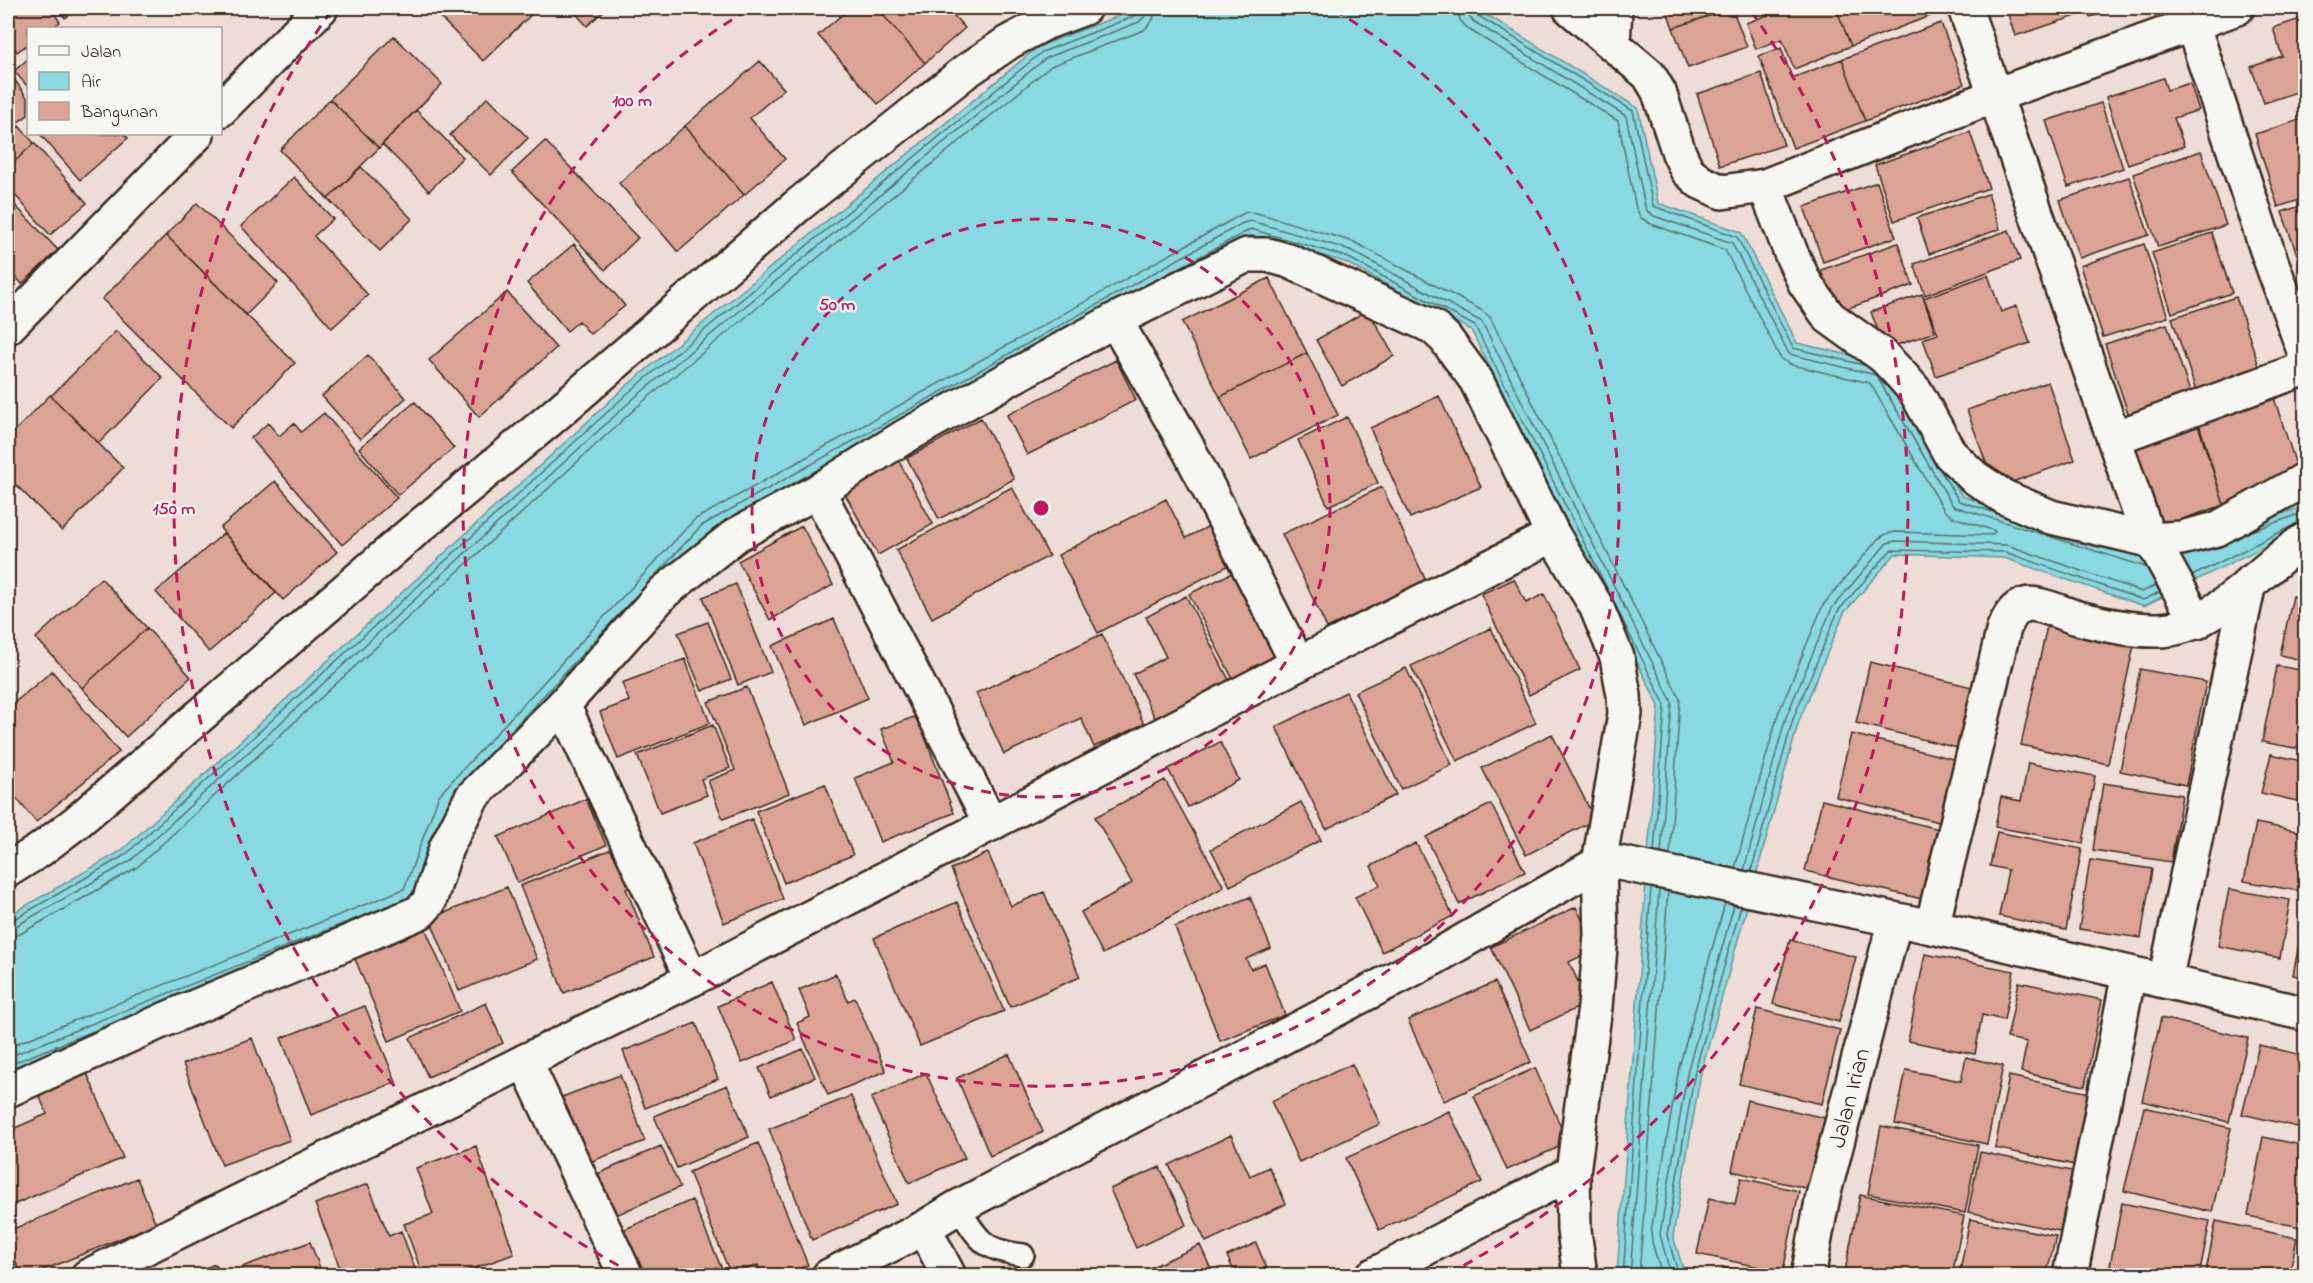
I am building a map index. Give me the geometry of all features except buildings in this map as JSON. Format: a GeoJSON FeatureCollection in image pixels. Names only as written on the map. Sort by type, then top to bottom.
{"type":"FeatureCollection","features":[{"type":"Feature","properties":{"kind":"street"},"geometry":{"type":"LineString","coordinates":[[8,870],[40,850],[78,821],[414,531],[548,421],[797,206],[965,72],[1044,15],[1084,8]]}},
{"type":"Feature","properties":{"kind":"street"},"geometry":{"type":"LineString","coordinates":[[1570,8],[1620,52],[1645,70],[1654,81],[1679,153],[1688,170],[1712,189],[1722,192],[1766,186],[1996,95],[2189,15],[2237,8]]}},
{"type":"Feature","properties":{"kind":"street"},"geometry":{"type":"LineString","coordinates":[[1613,44],[1615,8]]}},
{"type":"Feature","properties":{"kind":"street"},"geometry":{"type":"LineString","coordinates":[[1965,8],[2153,546],[2194,616]]}},
{"type":"Feature","properties":{"kind":"street"},"geometry":{"type":"LineString","coordinates":[[222,108],[310,11]]}},
{"type":"Feature","properties":{"kind":"street"},"geometry":{"type":"LineString","coordinates":[[2189,15],[2306,356]]}},
{"type":"Feature","properties":{"kind":"street"},"geometry":{"type":"LineString","coordinates":[[12,312],[196,135]]}},
{"type":"Feature","properties":{"kind":"street"},"geometry":{"type":"LineString","coordinates":[[1766,186],[1801,273],[1829,317],[1883,356],[1916,392],[1950,454],[1974,477],[2004,497],[2051,517],[2153,546],[2217,529],[2306,479]]}},
{"type":"Feature","properties":{"kind":"street"},"geometry":{"type":"LineString","coordinates":[[8,1090],[164,1020],[420,912],[429,902],[446,848],[472,797],[563,705],[664,592],[736,535],[818,491],[904,437],[1115,320],[1247,255],[1268,255],[1289,261],[1433,327],[1445,338],[1476,380],[1553,535],[1596,606],[1617,657],[1623,686],[1623,731],[1596,997],[1574,1172],[1574,1230],[1580,1275]]}},
{"type":"Feature","properties":{"kind":"street"},"geometry":{"type":"LineString","coordinates":[[1115,320],[1189,450],[1298,664]]}},
{"type":"Feature","properties":{"kind":"street"},"geometry":{"type":"LineString","coordinates":[[2114,438],[2306,368]]}},
{"type":"Feature","properties":{"kind":"street"},"geometry":{"type":"LineString","coordinates":[[818,491],[991,824]]}},
{"type":"Feature","properties":{"kind":"street"},"geometry":{"type":"LineString","coordinates":[[88,1275],[692,979],[1298,664],[1553,535]]}},
{"type":"Feature","properties":{"kind":"street"},"geometry":{"type":"LineString","coordinates":[[1932,927],[2004,628],[2014,611],[2026,604],[2081,619],[2156,630],[2173,629],[2249,583],[2288,550],[2306,539]]}},
{"type":"Feature","properties":{"kind":"street"},"geometry":{"type":"LineString","coordinates":[[2165,981],[2249,583]]}},
{"type":"Feature","properties":{"kind":"street"},"geometry":{"type":"LineString","coordinates":[[563,705],[692,979]]}},
{"type":"Feature","properties":{"kind":"street"},"geometry":{"type":"LineString","coordinates":[[829,1275],[924,1228],[958,1207],[1609,863],[1932,927],[2306,1014]]}},
{"type":"Feature","properties":{"kind":"street","name":"Jalan Irian"},"geometry":{"type":"LineString","coordinates":[[1808,1275],[1823,1196],[1894,920]]}},
{"type":"Feature","properties":{"kind":"street"},"geometry":{"type":"LineString","coordinates":[[2070,1275],[2129,973]]}},
{"type":"Feature","properties":{"kind":"street"},"geometry":{"type":"LineString","coordinates":[[525,1061],[626,1275]]}},
{"type":"Feature","properties":{"kind":"street"},"geometry":{"type":"LineString","coordinates":[[1372,1275],[1574,1172]]}},
{"type":"Feature","properties":{"kind":"street"},"geometry":{"type":"LineString","coordinates":[[924,1228],[949,1275]]}},
{"type":"Feature","properties":{"kind":"lane"},"geometry":{"type":"LineString","coordinates":[[958,1207],[983,1243],[1004,1253],[1023,1255]]}},
{"type":"Feature","properties":{"kind":"water"},"geometry":{"type":"Polygon","coordinates":[[[1140,8],[1476,8],[1638,108],[1658,203],[1741,232],[1797,343],[1884,363],[1962,496],[2159,557],[2305,506],[2305,526],[2144,606],[2004,558],[1895,554],[1844,613],[1799,721],[1701,1072],[1673,1236],[1685,1275],[1617,1275],[1659,706],[1471,330],[1345,262],[1250,235],[708,538],[456,809],[422,906],[8,1071],[8,916],[121,851],[624,388],[1039,46],[1140,8]]]}}]}
